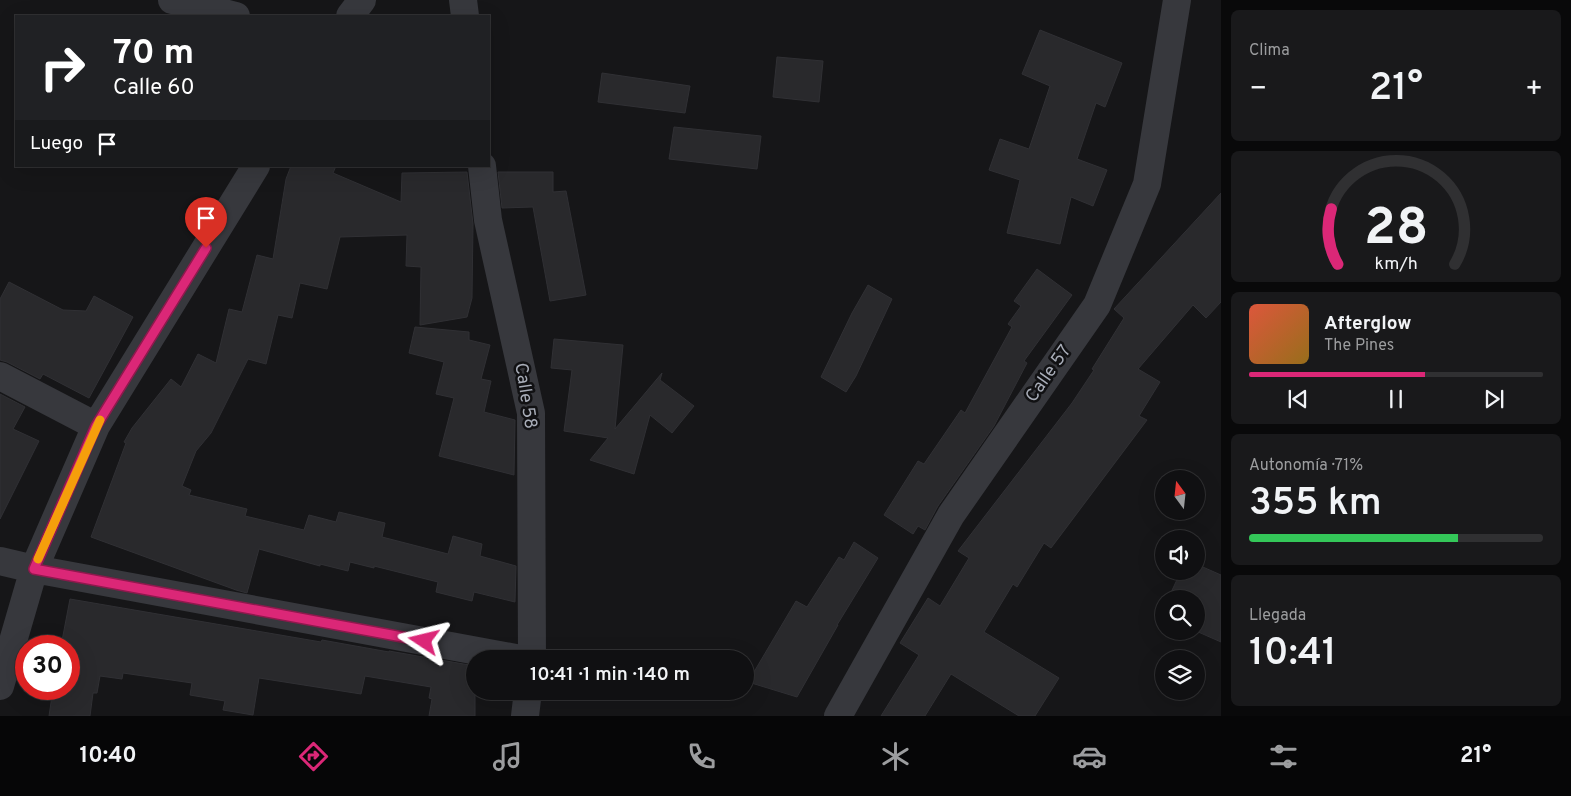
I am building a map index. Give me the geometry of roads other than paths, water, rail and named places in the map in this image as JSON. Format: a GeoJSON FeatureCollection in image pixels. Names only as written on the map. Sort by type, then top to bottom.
{"type":"FeatureCollection","features":[{"type":"Feature","properties":{"kind":"street"},"geometry":{"type":"LineString","coordinates":[[172,0],[232,15]]}},
{"type":"Feature","properties":{"kind":"street"},"geometry":{"type":"LineString","coordinates":[[351,15],[362,0]]}},
{"type":"Feature","properties":{"kind":"street"},"geometry":{"type":"LineString","coordinates":[[463,0],[465,15]]}},
{"type":"Feature","properties":{"kind":"street","name":"Calle 57"},"geometry":{"type":"LineString","coordinates":[[838,716],[951,515],[1097,305],[1147,184],[1178,0]]}},
{"type":"Feature","properties":{"kind":"street"},"geometry":{"type":"LineString","coordinates":[[0,686],[34,569],[96,426],[255,167]]}},
{"type":"Feature","properties":{"kind":"street","name":"Calle 58"},"geometry":{"type":"LineString","coordinates":[[482,167],[488,220],[531,413],[532,650]]}},
{"type":"Feature","properties":{"kind":"street"},"geometry":{"type":"LineString","coordinates":[[0,376],[96,426]]}},
{"type":"Feature","properties":{"kind":"street"},"geometry":{"type":"LineString","coordinates":[[0,561],[34,569],[472,650]]}},
{"type":"Feature","properties":{"kind":"street"},"geometry":{"type":"LineString","coordinates":[[525,716],[527,700]]}}]}
